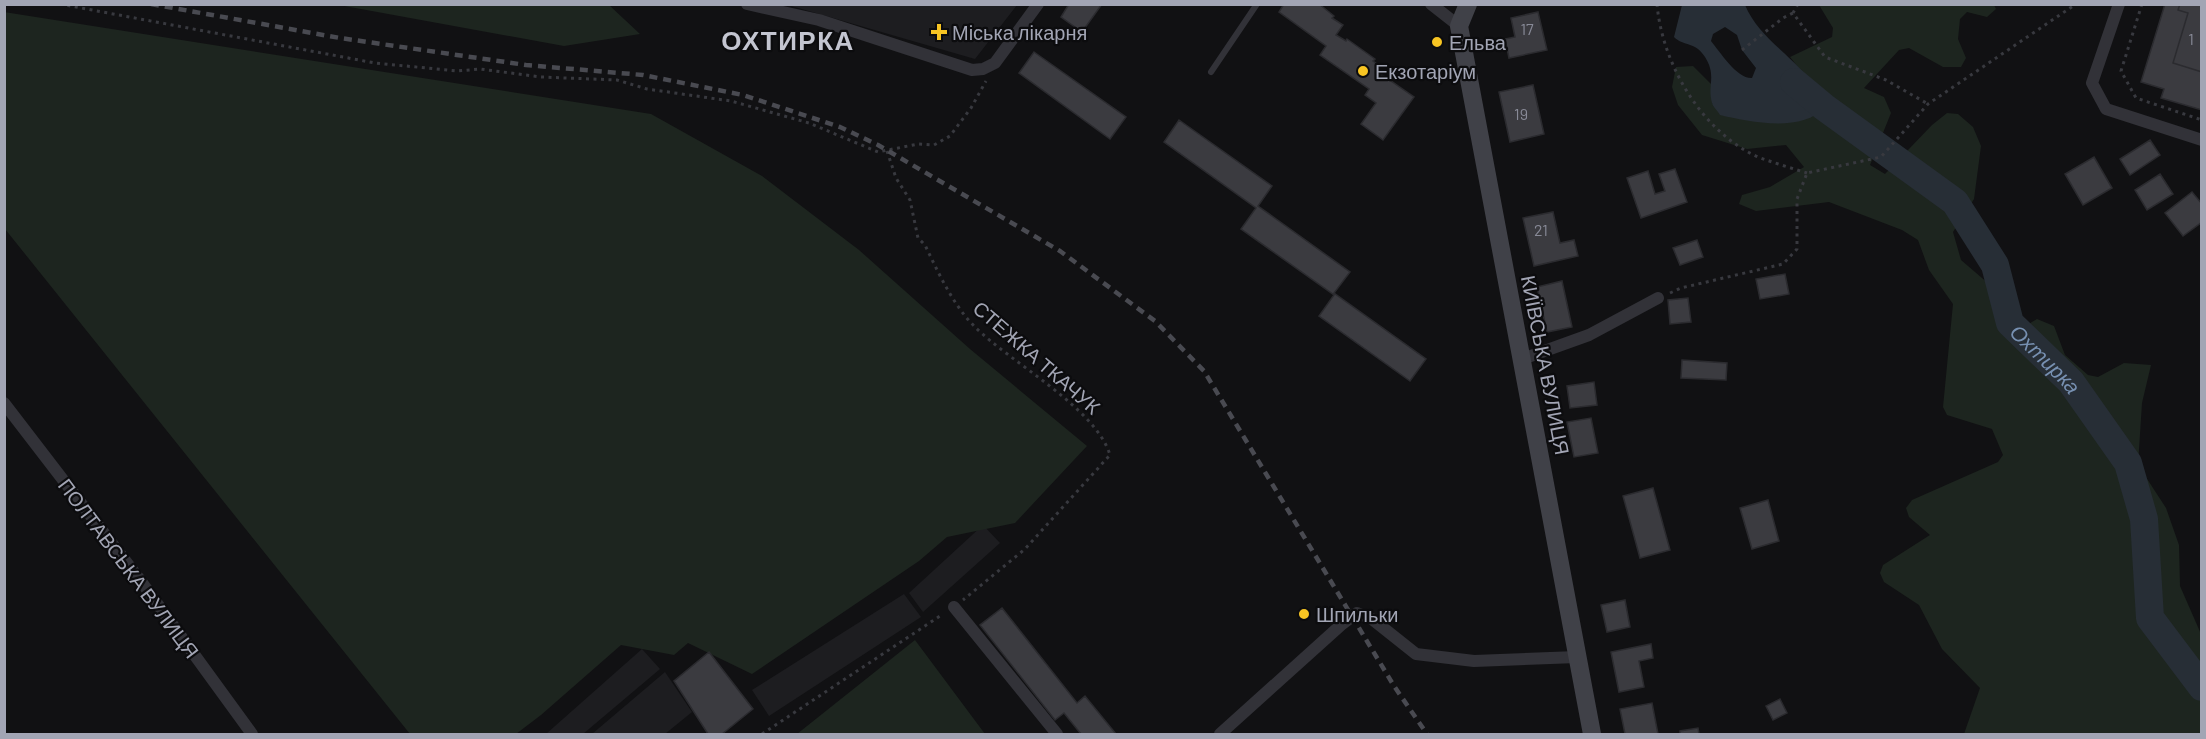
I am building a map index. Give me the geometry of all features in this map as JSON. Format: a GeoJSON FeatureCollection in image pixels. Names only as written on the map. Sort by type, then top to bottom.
{"type":"FeatureCollection","features":[{"type":"Feature","properties":{"kind":"main road"},"geometry":{"type":"LineString","coordinates":[[1460,26],[1468,4]]}},
{"type":"Feature","properties":{"kind":"main road","name":"КИЇВСЬКА ВУЛИЦЯ"},"geometry":{"type":"LineString","coordinates":[[1460,26],[1592,735]]}},
{"type":"Feature","properties":{"kind":"street"},"geometry":{"type":"LineString","coordinates":[[747,4],[819,20],[972,70],[983,69],[995,63],[1038,4]]}},
{"type":"Feature","properties":{"kind":"street"},"geometry":{"type":"LineString","coordinates":[[1431,4],[1460,26]]}},
{"type":"Feature","properties":{"kind":"street"},"geometry":{"type":"LineString","coordinates":[[2116,5],[2092,83],[2106,109],[2202,140]]}},
{"type":"Feature","properties":{"kind":"street"},"geometry":{"type":"LineString","coordinates":[[1522,359],[1590,335],[1658,298]]}},
{"type":"Feature","properties":{"kind":"street","name":"ПОЛТАВСЬКА ВУЛИЦЯ"},"geometry":{"type":"LineString","coordinates":[[4,403],[140,580],[252,735]]}},
{"type":"Feature","properties":{"kind":"street"},"geometry":{"type":"LineString","coordinates":[[954,607],[1057,735]]}},
{"type":"Feature","properties":{"kind":"street"},"geometry":{"type":"LineString","coordinates":[[1220,735],[1341,625],[1357,614],[1372,619],[1416,654],[1474,661],[1577,657]]}},
{"type":"Feature","properties":{"kind":"lane"},"geometry":{"type":"LineString","coordinates":[[1211,72],[1257,4]]}},
{"type":"Feature","properties":{"kind":"path"},"geometry":{"type":"LineString","coordinates":[[60,4],[375,63],[457,71],[480,69],[550,77],[617,80],[647,89],[731,101],[809,123],[878,152],[918,144],[934,145],[950,136],[971,108],[986,82],[990,65]]}},
{"type":"Feature","properties":{"kind":"path"},"geometry":{"type":"LineString","coordinates":[[1658,4],[1663,40],[1683,88],[1719,132],[1757,156],[1807,173],[1881,157],[1928,104],[2076,4]]}},
{"type":"Feature","properties":{"kind":"path"},"geometry":{"type":"LineString","coordinates":[[1742,51],[1783,18],[1793,13],[1798,4]]}},
{"type":"Feature","properties":{"kind":"path"},"geometry":{"type":"LineString","coordinates":[[2142,4],[2121,71],[2136,98],[2202,120]]}},
{"type":"Feature","properties":{"kind":"path"},"geometry":{"type":"LineString","coordinates":[[1793,13],[1825,57],[1886,81],[1928,104]]}},
{"type":"Feature","properties":{"kind":"path","name":"СТЕЖКА ТКАЧУК"},"geometry":{"type":"LineString","coordinates":[[887,151],[896,178],[909,200],[918,238],[926,245],[959,308],[975,328],[1088,418],[1108,447],[1110,455]]}},
{"type":"Feature","properties":{"kind":"path"},"geometry":{"type":"LineString","coordinates":[[1658,298],[1681,288],[1783,264],[1797,249],[1797,199],[1807,173]]}},
{"type":"Feature","properties":{"kind":"shaded area","name":"Міська лікарня"},"geometry":{"type":"Polygon","coordinates":[[[1017,4],[975,59],[788,5],[1017,4]]]}},
{"type":"Feature","properties":{"kind":"shaded area"},"geometry":{"type":"Polygon","coordinates":[[[339,5],[609,5],[640,34],[564,46],[339,5]]]}},
{"type":"Feature","properties":{"kind":"shaded area"},"geometry":{"type":"Polygon","coordinates":[[[1682,5],[1745,5],[1763,32],[1809,79],[1824,107],[1815,115],[1790,123],[1760,122],[1720,115],[1712,103],[1711,75],[1705,57],[1693,46],[1674,37],[1682,5]],[[1725,27],[1713,34],[1711,41],[1735,70],[1752,78],[1756,68],[1742,50],[1737,35],[1725,27]]]}},
{"type":"Feature","properties":{"kind":"shaded area"},"geometry":{"type":"Polygon","coordinates":[[[1819,5],[1994,5],[1996,9],[1987,17],[1967,12],[1960,19],[1958,39],[1966,58],[1961,67],[1943,67],[1909,48],[1899,50],[1864,88],[1884,97],[1891,113],[1870,165],[1885,174],[1932,125],[1947,113],[1958,114],[1973,127],[1981,146],[1974,199],[1953,232],[1961,260],[1989,284],[1998,323],[2014,333],[2037,319],[2054,326],[2065,355],[2088,375],[2098,377],[2124,363],[2151,365],[2142,403],[2138,465],[2166,508],[2179,545],[2180,586],[2201,634],[2201,734],[1964,734],[1980,688],[1942,649],[1919,605],[1884,582],[1880,573],[1883,565],[1930,535],[1909,517],[1906,508],[1912,500],[1998,462],[2003,455],[1992,429],[1947,415],[1943,407],[1953,304],[1929,270],[1918,240],[1902,230],[1829,202],[1756,211],[1739,204],[1742,195],[1770,187],[1804,167],[1786,145],[1747,149],[1702,135],[1678,105],[1672,87],[1676,67],[1693,66],[1712,85],[1712,104],[1821,96],[1790,57],[1832,37],[1833,28],[1819,5]]]}},
{"type":"Feature","properties":{"kind":"shaded area"},"geometry":{"type":"Polygon","coordinates":[[[4,12],[651,114],[762,176],[859,250],[970,349],[1087,446],[1015,523],[947,537],[919,561],[752,674],[688,643],[674,655],[621,645],[516,734],[410,734],[5,229],[4,12]]]}},
{"type":"Feature","properties":{"kind":"shaded area"},"geometry":{"type":"Polygon","coordinates":[[[983,525],[1000,543],[923,612],[909,593],[983,525]]]}},
{"type":"Feature","properties":{"kind":"shaded area"},"geometry":{"type":"Polygon","coordinates":[[[904,594],[921,617],[769,716],[752,690],[904,594]]]}},
{"type":"Feature","properties":{"kind":"shaded area"},"geometry":{"type":"Polygon","coordinates":[[[915,640],[985,734],[797,734],[915,640]]]}},
{"type":"Feature","properties":{"kind":"shaded area"},"geometry":{"type":"Polygon","coordinates":[[[642,649],[660,669],[583,734],[546,734],[642,649]]]}},
{"type":"Feature","properties":{"kind":"shaded area"},"geometry":{"type":"Polygon","coordinates":[[[665,672],[692,712],[665,734],[592,734],[665,672]]]}},
{"type":"Feature","properties":{"kind":"building"},"geometry":{"type":"Polygon","coordinates":[[[1069,4],[1102,4],[1082,32],[1061,17],[1069,4]]]}},
{"type":"Feature","properties":{"kind":"building","name":"Екзотаріум"},"geometry":{"type":"Polygon","coordinates":[[[1284,4],[1319,4],[1334,16],[1332,18],[1343,25],[1336,35],[1346,41],[1347,39],[1375,59],[1373,61],[1384,69],[1381,74],[1414,97],[1383,140],[1361,124],[1376,103],[1365,95],[1369,89],[1320,55],[1326,46],[1279,12],[1284,4]]]}},
{"type":"Feature","properties":{"kind":"building"},"geometry":{"type":"Polygon","coordinates":[[[2165,4],[2180,4],[2178,10],[2188,13],[2173,63],[2202,72],[2202,110],[2161,98],[2164,89],[2141,82],[2165,4]]]}},
{"type":"Feature","properties":{"kind":"building"},"geometry":{"type":"Polygon","coordinates":[[[2180,4],[2202,4],[2202,72],[2173,63],[2188,13],[2178,10],[2180,4]]]}},
{"type":"Feature","properties":{"kind":"building"},"geometry":{"type":"Polygon","coordinates":[[[1538,12],[1547,50],[1509,58],[1505,39],[1515,37],[1511,18],[1538,12]]]}},
{"type":"Feature","properties":{"kind":"building"},"geometry":{"type":"Polygon","coordinates":[[[1034,52],[1126,117],[1110,139],[1019,73],[1034,52]]]}},
{"type":"Feature","properties":{"kind":"building"},"geometry":{"type":"Polygon","coordinates":[[[1533,85],[1544,134],[1510,142],[1499,92],[1533,85]]]}},
{"type":"Feature","properties":{"kind":"building"},"geometry":{"type":"Polygon","coordinates":[[[1179,120],[1272,186],[1258,206],[1350,272],[1334,293],[1426,359],[1410,381],[1319,316],[1334,295],[1241,229],[1256,208],[1164,142],[1179,120]]]}},
{"type":"Feature","properties":{"kind":"building"},"geometry":{"type":"Polygon","coordinates":[[[2150,140],[2160,155],[2130,175],[2120,159],[2150,140]]]}},
{"type":"Feature","properties":{"kind":"building"},"geometry":{"type":"Polygon","coordinates":[[[2094,157],[2112,188],[2083,205],[2065,174],[2094,157]]]}},
{"type":"Feature","properties":{"kind":"building"},"geometry":{"type":"Polygon","coordinates":[[[1675,169],[1687,202],[1641,218],[1627,178],[1648,171],[1655,194],[1665,191],[1659,174],[1675,169]]]}},
{"type":"Feature","properties":{"kind":"building"},"geometry":{"type":"Polygon","coordinates":[[[2160,174],[2173,194],[2147,210],[2135,190],[2160,174]]]}},
{"type":"Feature","properties":{"kind":"building"},"geometry":{"type":"Polygon","coordinates":[[[2192,192],[2202,204],[2202,222],[2183,236],[2165,213],[2192,192]]]}},
{"type":"Feature","properties":{"kind":"building"},"geometry":{"type":"Polygon","coordinates":[[[1553,212],[1560,243],[1574,240],[1578,256],[1534,266],[1523,218],[1553,212]]]}},
{"type":"Feature","properties":{"kind":"building"},"geometry":{"type":"Polygon","coordinates":[[[1697,240],[1703,257],[1680,265],[1673,248],[1697,240]]]}},
{"type":"Feature","properties":{"kind":"building"},"geometry":{"type":"Polygon","coordinates":[[[1785,274],[1789,294],[1760,299],[1756,279],[1785,274]]]}},
{"type":"Feature","properties":{"kind":"building"},"geometry":{"type":"Polygon","coordinates":[[[1562,281],[1572,327],[1547,332],[1537,287],[1562,281]]]}},
{"type":"Feature","properties":{"kind":"building"},"geometry":{"type":"Polygon","coordinates":[[[1688,298],[1691,322],[1670,324],[1668,300],[1688,298]]]}},
{"type":"Feature","properties":{"kind":"building"},"geometry":{"type":"Polygon","coordinates":[[[1682,360],[1727,363],[1726,380],[1681,378],[1682,360]]]}},
{"type":"Feature","properties":{"kind":"building"},"geometry":{"type":"Polygon","coordinates":[[[1594,382],[1597,405],[1570,408],[1567,386],[1594,382]]]}},
{"type":"Feature","properties":{"kind":"building"},"geometry":{"type":"Polygon","coordinates":[[[1591,418],[1598,453],[1574,457],[1567,422],[1591,418]]]}},
{"type":"Feature","properties":{"kind":"building"},"geometry":{"type":"Polygon","coordinates":[[[1653,488],[1670,550],[1640,558],[1623,496],[1653,488]]]}},
{"type":"Feature","properties":{"kind":"building"},"geometry":{"type":"Polygon","coordinates":[[[1768,500],[1779,541],[1752,549],[1740,508],[1768,500]]]}},
{"type":"Feature","properties":{"kind":"building"},"geometry":{"type":"Polygon","coordinates":[[[1625,600],[1630,627],[1607,632],[1601,605],[1625,600]]]}},
{"type":"Feature","properties":{"kind":"building"},"geometry":{"type":"Polygon","coordinates":[[[1002,608],[1077,703],[1085,696],[1116,734],[1081,734],[1064,713],[1055,720],[980,625],[1002,608]]]}},
{"type":"Feature","properties":{"kind":"building"},"geometry":{"type":"Polygon","coordinates":[[[1651,644],[1653,658],[1639,661],[1644,687],[1619,692],[1611,652],[1651,644]]]}},
{"type":"Feature","properties":{"kind":"building"},"geometry":{"type":"Polygon","coordinates":[[[709,652],[753,709],[722,734],[708,734],[674,681],[709,652]]]}},
{"type":"Feature","properties":{"kind":"building"},"geometry":{"type":"Polygon","coordinates":[[[1780,699],[1787,713],[1773,720],[1766,706],[1780,699]]]}},
{"type":"Feature","properties":{"kind":"building"},"geometry":{"type":"Polygon","coordinates":[[[1652,703],[1658,734],[1625,734],[1620,709],[1652,703]]]}},
{"type":"Feature","properties":{"kind":"building"},"geometry":{"type":"Polygon","coordinates":[[[1698,728],[1699,734],[1680,734],[1680,731],[1698,728]]]}},
{"type":"Feature","properties":{"kind":"waterway","name":"Охтирка"},"geometry":{"type":"LineString","coordinates":[[1794,82],[1824,107],[1955,202],[1995,265],[2010,323],[2071,382],[2128,463],[2144,519],[2150,618],[2202,687]]}},
{"type":"Feature","properties":{"kind":"railway"},"geometry":{"type":"LineString","coordinates":[[151,4],[340,38],[526,65],[643,75],[743,95],[840,127],[878,145],[1060,251],[1155,321],[1204,371],[1394,686],[1427,734]]}},
{"type":"Feature","properties":{"kind":"place","name":"Міська лікарня"},"geometry":{"type":"Point","coordinates":[939,32]}},
{"type":"Feature","properties":{"kind":"place","name":"Ельва"},"geometry":{"type":"Point","coordinates":[1437,42]}},
{"type":"Feature","properties":{"kind":"place","name":"Екзотаріум"},"geometry":{"type":"Point","coordinates":[1363,71]}},
{"type":"Feature","properties":{"kind":"place","name":"Шпильки"},"geometry":{"type":"Point","coordinates":[1304,614]}},
{"type":"Feature","properties":{"kind":"district","name":"ОХТИРКА"},"geometry":{"type":"Point","coordinates":[788,39]}}]}
